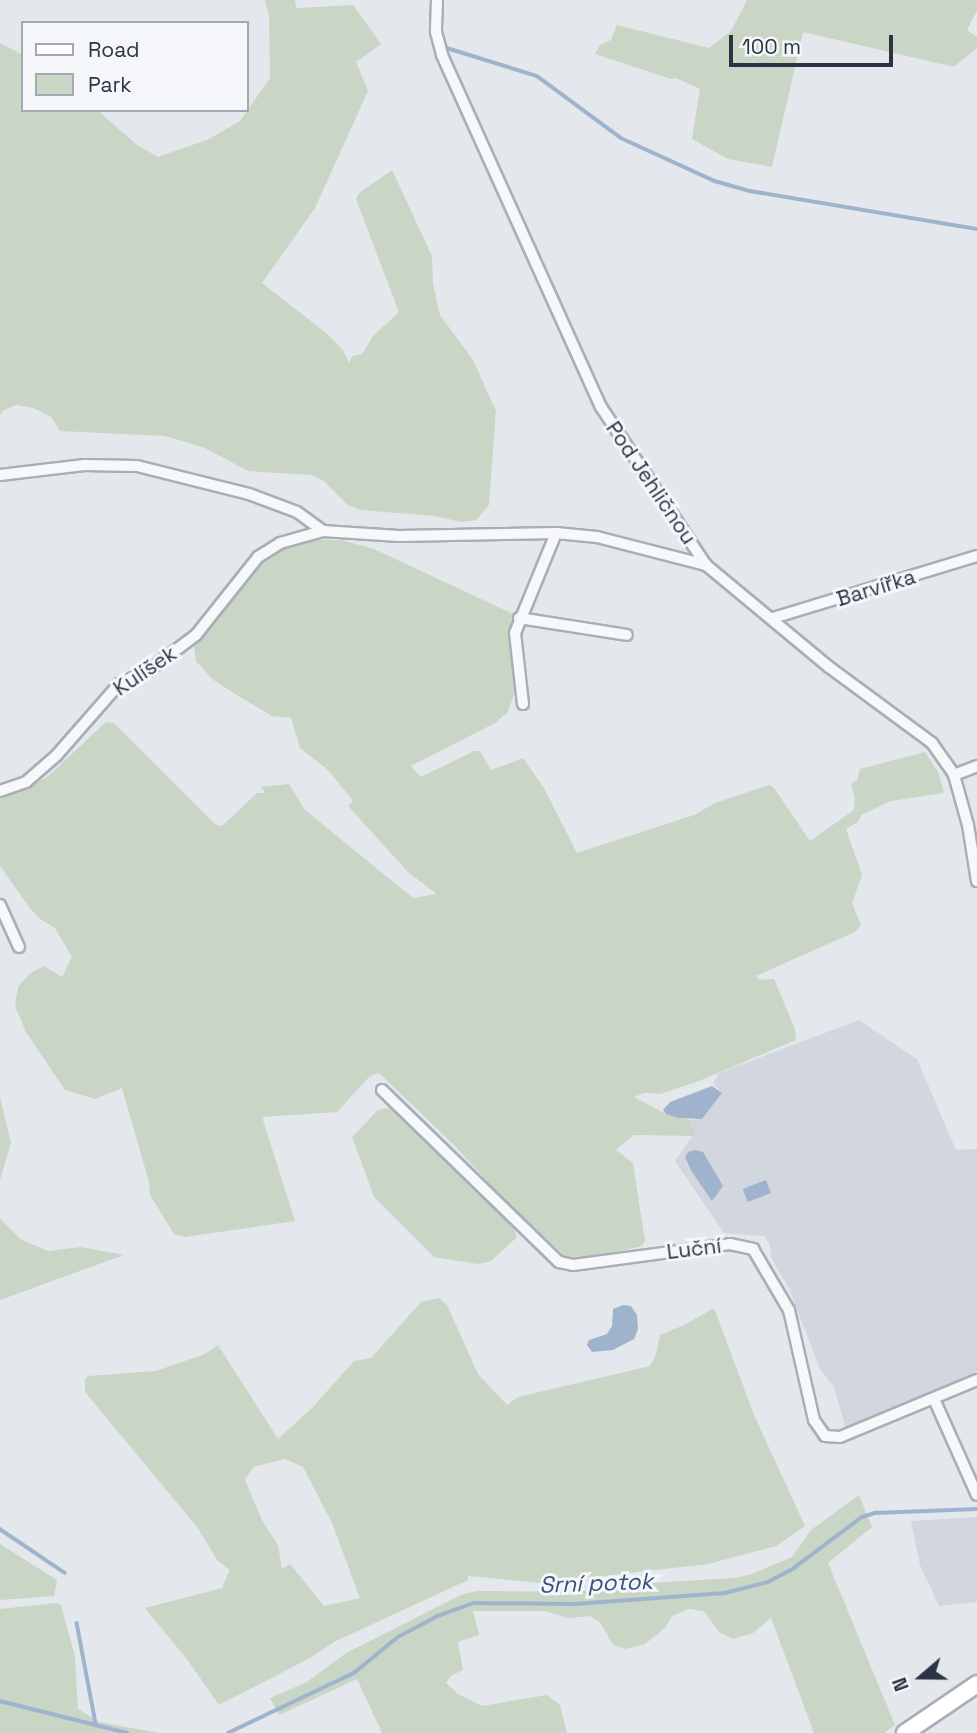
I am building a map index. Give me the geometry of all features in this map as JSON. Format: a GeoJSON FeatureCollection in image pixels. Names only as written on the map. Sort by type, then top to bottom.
{"type":"FeatureCollection","features":[{"type":"Feature","properties":{"kind":"street","name":"Pod Jehličnou"},"geometry":{"type":"LineString","coordinates":[[437,0],[436,32],[442,55],[601,407],[706,565],[829,667],[932,743],[954,775],[968,825],[977,881]]}},
{"type":"Feature","properties":{"kind":"street"},"geometry":{"type":"LineString","coordinates":[[0,475],[84,465],[137,466],[249,494],[297,512],[323,531]]}},
{"type":"Feature","properties":{"kind":"street","name":"Kulíšek"},"geometry":{"type":"LineString","coordinates":[[0,791],[26,782],[56,756],[119,684],[148,671],[196,635],[258,556],[280,543],[323,531],[399,536],[556,533],[597,537],[706,565]]}},
{"type":"Feature","properties":{"kind":"street"},"geometry":{"type":"LineString","coordinates":[[523,704],[515,633],[556,533]]}},
{"type":"Feature","properties":{"kind":"street","name":"Barvířka"},"geometry":{"type":"LineString","coordinates":[[773,618],[977,556]]}},
{"type":"Feature","properties":{"kind":"street"},"geometry":{"type":"LineString","coordinates":[[519,618],[627,635]]}},
{"type":"Feature","properties":{"kind":"street"},"geometry":{"type":"LineString","coordinates":[[954,775],[977,766]]}},
{"type":"Feature","properties":{"kind":"street"},"geometry":{"type":"LineString","coordinates":[[0,905],[19,947]]}},
{"type":"Feature","properties":{"kind":"street","name":"Luční"},"geometry":{"type":"LineString","coordinates":[[382,1090],[559,1262],[573,1265],[730,1244],[753,1249],[789,1310],[814,1420],[825,1436],[840,1437],[977,1380]]}},
{"type":"Feature","properties":{"kind":"street"},"geometry":{"type":"LineString","coordinates":[[934,1399],[977,1495]]}},
{"type":"Feature","properties":{"kind":"street"},"geometry":{"type":"LineString","coordinates":[[905,1733],[977,1684]]}},
{"type":"Feature","properties":{"kind":"shaded area"},"geometry":{"type":"Polygon","coordinates":[[[859,1020],[917,1059],[956,1150],[977,1149],[977,1373],[846,1429],[834,1387],[820,1369],[788,1286],[771,1258],[770,1245],[764,1236],[724,1233],[675,1161],[692,1136],[696,1136],[690,1120],[702,1119],[722,1093],[713,1083],[719,1073],[859,1020]]]}},
{"type":"Feature","properties":{"kind":"shaded area"},"geometry":{"type":"Polygon","coordinates":[[[977,1517],[977,1602],[939,1606],[920,1565],[911,1521],[977,1517]]]}},
{"type":"Feature","properties":{"kind":"green space"},"geometry":{"type":"Polygon","coordinates":[[[265,0],[295,0],[296,8],[353,5],[381,44],[356,62],[368,91],[315,208],[262,283],[325,332],[343,350],[349,363],[352,356],[362,354],[373,336],[399,312],[356,199],[359,193],[392,170],[432,256],[433,284],[440,315],[473,360],[496,411],[489,505],[476,520],[462,522],[434,516],[360,510],[348,505],[324,481],[312,475],[248,471],[205,448],[165,436],[60,431],[51,417],[33,408],[16,405],[4,410],[0,415],[0,43],[21,54],[21,112],[99,112],[137,145],[158,157],[209,139],[240,121],[248,112],[270,78],[269,16],[265,0]]]}},
{"type":"Feature","properties":{"kind":"green space"},"geometry":{"type":"Polygon","coordinates":[[[747,0],[977,0],[977,10],[967,30],[977,37],[977,48],[955,66],[950,66],[803,32],[772,167],[728,159],[692,139],[700,89],[676,78],[671,79],[595,54],[600,45],[611,40],[617,25],[709,48],[731,31],[747,0]]]}},
{"type":"Feature","properties":{"kind":"green space"},"geometry":{"type":"Polygon","coordinates":[[[308,540],[341,540],[374,549],[513,614],[517,687],[507,713],[495,723],[411,766],[421,777],[474,751],[480,751],[491,770],[523,758],[544,788],[577,853],[694,815],[715,803],[769,785],[774,788],[810,841],[854,810],[855,798],[851,784],[857,780],[860,769],[925,752],[938,772],[944,793],[891,801],[861,815],[858,822],[846,829],[862,875],[852,903],[861,925],[855,932],[756,976],[759,980],[774,979],[795,1029],[796,1040],[699,1081],[660,1094],[644,1093],[634,1097],[666,1114],[690,1120],[696,1136],[634,1135],[616,1150],[633,1163],[645,1241],[642,1246],[599,1256],[566,1257],[379,1073],[370,1076],[337,1112],[262,1117],[295,1221],[185,1237],[174,1234],[150,1195],[149,1182],[122,1088],[95,1099],[65,1090],[26,1032],[15,1006],[18,987],[30,973],[44,966],[62,977],[72,957],[55,928],[40,919],[29,907],[0,866],[0,797],[46,778],[106,722],[114,723],[216,825],[222,826],[257,793],[265,793],[261,787],[289,784],[305,810],[413,898],[437,894],[409,873],[348,806],[353,801],[328,770],[300,748],[291,718],[272,716],[235,694],[212,679],[196,661],[194,647],[259,562],[274,551],[308,540]]]}},
{"type":"Feature","properties":{"kind":"green space"},"geometry":{"type":"Polygon","coordinates":[[[0,1097],[11,1143],[0,1180],[0,1097]]]}},
{"type":"Feature","properties":{"kind":"green space"},"geometry":{"type":"Polygon","coordinates":[[[378,1110],[395,1110],[514,1229],[517,1237],[491,1261],[478,1264],[434,1257],[374,1197],[352,1137],[378,1110]]]}},
{"type":"Feature","properties":{"kind":"green space"},"geometry":{"type":"Polygon","coordinates":[[[0,1218],[20,1239],[48,1251],[81,1247],[124,1255],[0,1300],[0,1218]]]}},
{"type":"Feature","properties":{"kind":"green space"},"geometry":{"type":"Polygon","coordinates":[[[439,1298],[447,1305],[478,1374],[507,1405],[518,1397],[650,1366],[656,1355],[660,1335],[714,1308],[754,1415],[805,1526],[776,1546],[708,1564],[541,1583],[468,1576],[468,1580],[334,1642],[310,1658],[219,1705],[189,1662],[145,1608],[222,1588],[230,1570],[217,1560],[197,1527],[90,1398],[85,1391],[85,1380],[88,1376],[156,1371],[205,1354],[218,1345],[278,1439],[313,1407],[354,1361],[371,1358],[421,1302],[439,1298]],[[285,1459],[253,1467],[245,1480],[263,1522],[278,1545],[282,1569],[290,1564],[324,1606],[360,1598],[332,1523],[303,1467],[285,1459]]]}},
{"type":"Feature","properties":{"kind":"green space"},"geometry":{"type":"Polygon","coordinates":[[[859,1495],[872,1527],[828,1563],[895,1725],[884,1733],[814,1733],[771,1618],[753,1633],[733,1639],[719,1632],[704,1611],[689,1609],[672,1616],[665,1628],[645,1644],[626,1649],[613,1645],[600,1622],[590,1616],[568,1618],[545,1611],[473,1611],[479,1635],[458,1642],[463,1670],[451,1676],[446,1683],[458,1694],[482,1706],[547,1695],[560,1705],[567,1733],[382,1733],[357,1679],[279,1715],[270,1698],[307,1682],[346,1653],[461,1595],[476,1591],[576,1592],[633,1584],[734,1578],[752,1574],[792,1557],[811,1530],[859,1495]]]}},
{"type":"Feature","properties":{"kind":"green space"},"geometry":{"type":"Polygon","coordinates":[[[0,1544],[57,1580],[54,1596],[0,1600],[0,1544]]]}},
{"type":"Feature","properties":{"kind":"green space"},"geometry":{"type":"Polygon","coordinates":[[[56,1603],[61,1605],[75,1657],[78,1709],[99,1722],[159,1733],[0,1733],[0,1609],[56,1603]]]}},
{"type":"Feature","properties":{"kind":"water"},"geometry":{"type":"Polygon","coordinates":[[[712,1086],[722,1093],[702,1119],[679,1118],[666,1114],[663,1110],[670,1102],[712,1086]]]}},
{"type":"Feature","properties":{"kind":"water"},"geometry":{"type":"Polygon","coordinates":[[[688,1152],[703,1152],[723,1186],[712,1201],[685,1157],[688,1152]]]}},
{"type":"Feature","properties":{"kind":"water"},"geometry":{"type":"Polygon","coordinates":[[[766,1180],[771,1193],[748,1202],[743,1189],[766,1180]]]}},
{"type":"Feature","properties":{"kind":"water"},"geometry":{"type":"Polygon","coordinates":[[[623,1305],[631,1306],[637,1315],[638,1329],[634,1339],[613,1350],[592,1352],[587,1345],[589,1340],[607,1334],[612,1326],[613,1309],[623,1305]]]}},
{"type":"Feature","properties":{"kind":"waterway"},"geometry":{"type":"LineString","coordinates":[[447,48],[537,76],[621,138],[715,181],[750,191],[977,229]]}},
{"type":"Feature","properties":{"kind":"waterway","name":"Srní potok"},"geometry":{"type":"LineString","coordinates":[[228,1733],[354,1673],[398,1637],[438,1616],[473,1603],[575,1604],[725,1593],[768,1582],[794,1568],[862,1517],[875,1513],[977,1509]]}},
{"type":"Feature","properties":{"kind":"waterway"},"geometry":{"type":"LineString","coordinates":[[0,1529],[65,1573]]}},
{"type":"Feature","properties":{"kind":"waterway"},"geometry":{"type":"LineString","coordinates":[[77,1623],[96,1724]]}},
{"type":"Feature","properties":{"kind":"waterway","name":"Srní potok"},"geometry":{"type":"LineString","coordinates":[[0,1701],[127,1733]]}}]}
